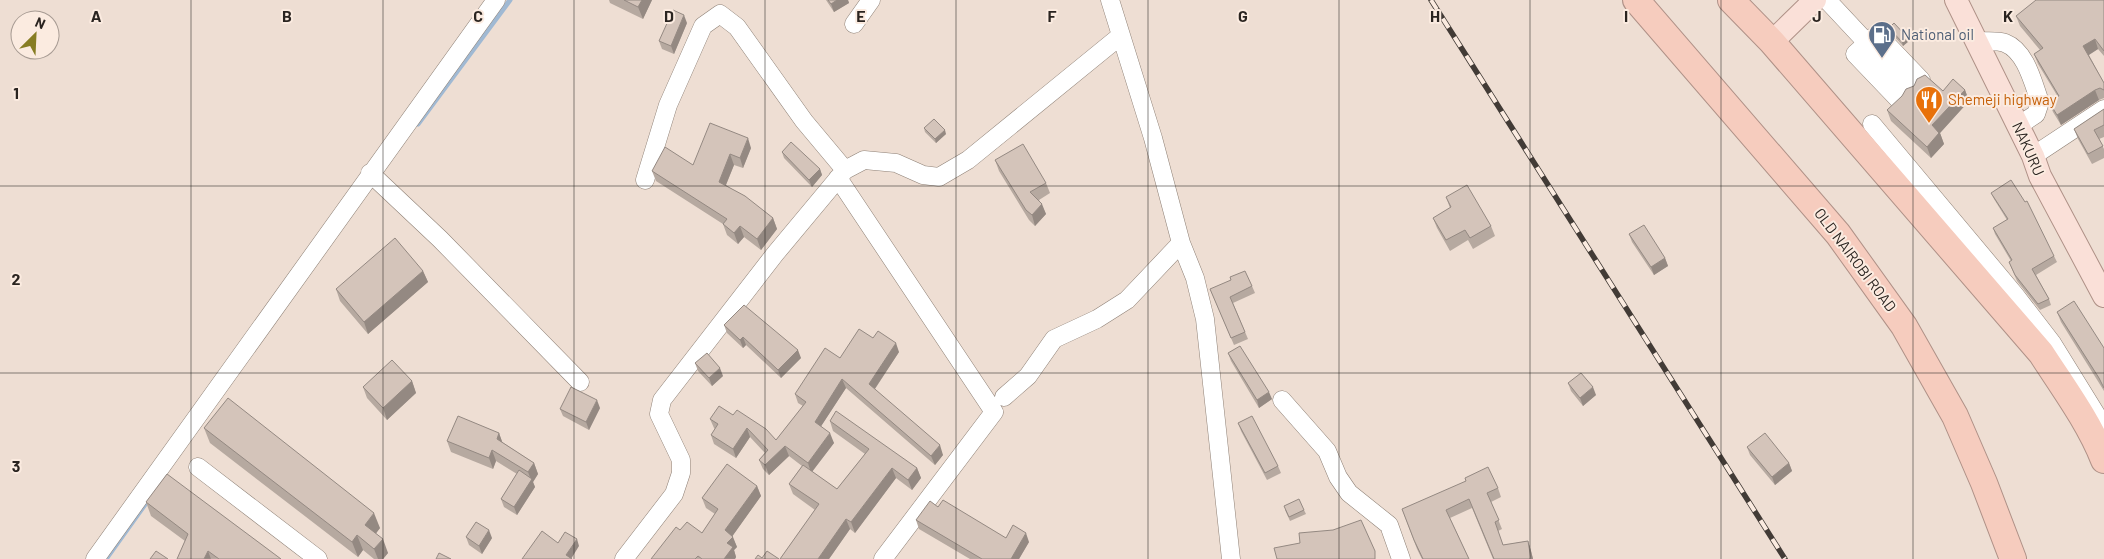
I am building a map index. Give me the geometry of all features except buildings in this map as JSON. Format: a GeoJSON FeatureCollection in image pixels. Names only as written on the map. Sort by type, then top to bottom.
{"type":"FeatureCollection","features":[{"type":"Feature","properties":{"kind":"highway","name":"OLD NAIROBI ROAD"},"geometry":{"type":"LineString","coordinates":[[1636,0],[1838,234],[1904,326],[1955,416],[1984,483],[2013,559]]}},
{"type":"Feature","properties":{"kind":"highway"},"geometry":{"type":"LineString","coordinates":[[1731,0],[1772,42],[2041,353],[2075,404],[2104,460]]}},
{"type":"Feature","properties":{"kind":"main road"},"geometry":{"type":"LineString","coordinates":[[1772,42],[1815,0]]}},
{"type":"Feature","properties":{"kind":"main road","name":"NAKURU"},"geometry":{"type":"LineString","coordinates":[[1956,0],[2033,156],[2040,176],[2104,296]]}},
{"type":"Feature","properties":{"kind":"street"},"geometry":{"type":"LineString","coordinates":[[95,559],[370,173],[496,0]]}},
{"type":"Feature","properties":{"kind":"street"},"geometry":{"type":"LineString","coordinates":[[854,24],[871,0]]}},
{"type":"Feature","properties":{"kind":"street"},"geometry":{"type":"LineString","coordinates":[[1110,0],[1119,37],[1153,138],[1181,243],[1195,278],[1205,319],[1231,559]]}},
{"type":"Feature","properties":{"kind":"street"},"geometry":{"type":"LineString","coordinates":[[1827,0],[1866,44]]}},
{"type":"Feature","properties":{"kind":"street"},"geometry":{"type":"LineString","coordinates":[[644,180],[668,105],[703,26],[720,14],[736,27],[842,174],[994,412],[883,559]]}},
{"type":"Feature","properties":{"kind":"street"},"geometry":{"type":"LineString","coordinates":[[1877,34],[1910,90],[1855,54],[1866,44],[1877,34]]}},
{"type":"Feature","properties":{"kind":"street"},"geometry":{"type":"LineString","coordinates":[[624,559],[674,494],[681,473],[680,460],[659,414],[662,400],[775,254],[842,174],[864,160],[896,163],[923,175],[939,177],[968,160],[1119,37]]}},
{"type":"Feature","properties":{"kind":"street"},"geometry":{"type":"LineString","coordinates":[[1977,42],[2005,43],[2019,52],[2040,102],[2036,114],[2018,126]]}},
{"type":"Feature","properties":{"kind":"street"},"geometry":{"type":"LineString","coordinates":[[2033,156],[2104,109]]}},
{"type":"Feature","properties":{"kind":"street"},"geometry":{"type":"LineString","coordinates":[[1872,124],[2015,295],[2052,343],[2104,427]]}},
{"type":"Feature","properties":{"kind":"street"},"geometry":{"type":"LineString","coordinates":[[370,173],[440,239],[580,382]]}},
{"type":"Feature","properties":{"kind":"street"},"geometry":{"type":"LineString","coordinates":[[1004,397],[1028,376],[1054,339],[1097,319],[1127,300],[1181,243]]}},
{"type":"Feature","properties":{"kind":"street"},"geometry":{"type":"LineString","coordinates":[[1282,400],[1327,451],[1338,477],[1349,492],[1389,525],[1401,559]]}},
{"type":"Feature","properties":{"kind":"street"},"geometry":{"type":"LineString","coordinates":[[175,449],[318,559]]}},
{"type":"Feature","properties":{"kind":"waterway"},"geometry":{"type":"LineString","coordinates":[[418,124],[510,0]]}},
{"type":"Feature","properties":{"kind":"waterway"},"geometry":{"type":"LineString","coordinates":[[106,559],[146,503]]}},
{"type":"Feature","properties":{"kind":"railway"},"geometry":{"type":"LineString","coordinates":[[1431,0],[1785,559]]}},
{"type":"Feature","properties":{"kind":"place","name":"National oil"},"geometry":{"type":"Point","coordinates":[1882,59]}},
{"type":"Feature","properties":{"kind":"place","name":"Shemeji highway"},"geometry":{"type":"Point","coordinates":[1929,124]}}]}
